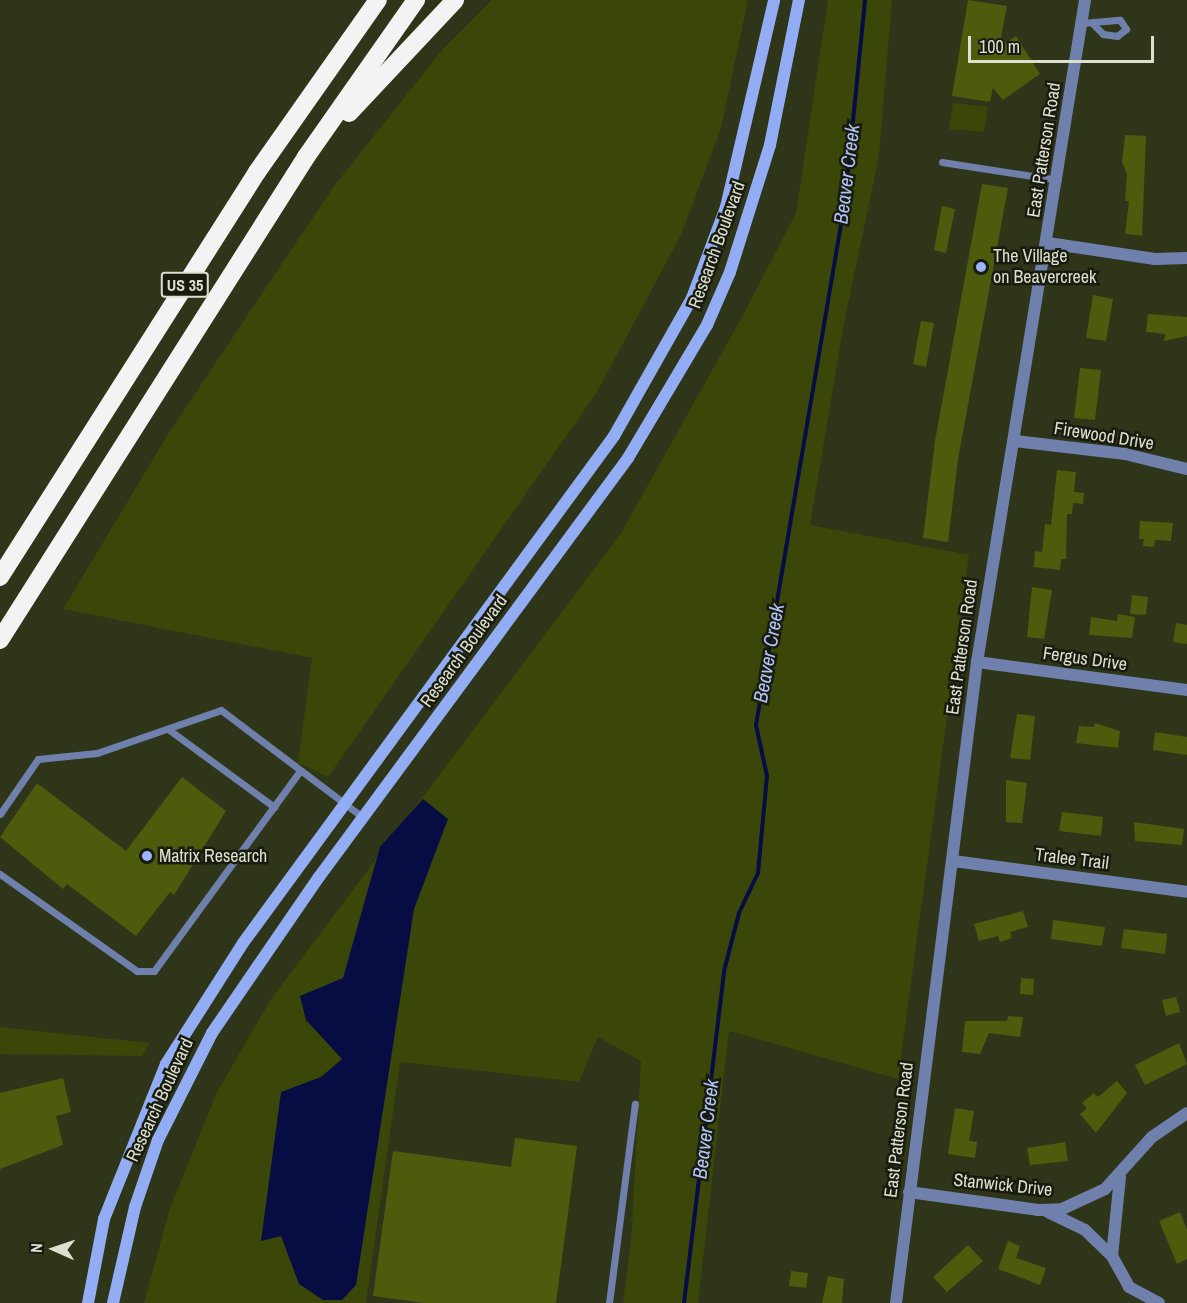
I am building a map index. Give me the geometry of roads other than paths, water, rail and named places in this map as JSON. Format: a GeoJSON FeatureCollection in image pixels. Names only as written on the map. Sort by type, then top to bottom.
{"type":"FeatureCollection","features":[{"type":"Feature","properties":{"kind":"highway","name":"US 35"},"geometry":{"type":"LineString","coordinates":[[0,577],[257,172],[378,0]]}},
{"type":"Feature","properties":{"kind":"highway","name":"US 35"},"geometry":{"type":"LineString","coordinates":[[0,640],[306,158],[416,0]]}},
{"type":"Feature","properties":{"kind":"highway"},"geometry":{"type":"LineString","coordinates":[[306,158],[455,0]]}},
{"type":"Feature","properties":{"kind":"main road","name":"Research Boulevard"},"geometry":{"type":"LineString","coordinates":[[88,1303],[104,1219],[166,1064],[243,943],[614,436],[653,373],[692,298],[726,207],[774,0]]}},
{"type":"Feature","properties":{"kind":"main road","name":"Research Boulevard"},"geometry":{"type":"LineString","coordinates":[[113,1303],[135,1207],[184,1082],[212,1033],[364,818],[628,458],[707,325],[730,273],[770,145],[799,0]]}},
{"type":"Feature","properties":{"kind":"street","name":"East Patterson Road"},"geometry":{"type":"LineString","coordinates":[[896,1303],[977,662],[1058,180],[1088,24],[1085,0]]}},
{"type":"Feature","properties":{"kind":"street"},"geometry":{"type":"LineString","coordinates":[[1048,243],[1155,259],[1187,258]]}},
{"type":"Feature","properties":{"kind":"street","name":"Firewood Drive"},"geometry":{"type":"LineString","coordinates":[[1015,441],[1125,454],[1187,469]]}},
{"type":"Feature","properties":{"kind":"street","name":"Fergus Drive"},"geometry":{"type":"LineString","coordinates":[[977,662],[1187,690]]}},
{"type":"Feature","properties":{"kind":"street","name":"Tralee Trail"},"geometry":{"type":"LineString","coordinates":[[953,861],[1187,892]]}},
{"type":"Feature","properties":{"kind":"street","name":"Stanwick Drive"},"geometry":{"type":"LineString","coordinates":[[909,1192],[1038,1210],[1074,1206],[1120,1177],[1152,1137],[1187,1113]]}},
{"type":"Feature","properties":{"kind":"street"},"geometry":{"type":"LineString","coordinates":[[1112,1256],[1120,1177]]}},
{"type":"Feature","properties":{"kind":"street"},"geometry":{"type":"LineString","coordinates":[[1038,1210],[1075,1224],[1112,1256],[1129,1287],[1159,1303]]}},
{"type":"Feature","properties":{"kind":"lane"},"geometry":{"type":"LineString","coordinates":[[942,162],[1058,180]]}},
{"type":"Feature","properties":{"kind":"lane"},"geometry":{"type":"LineString","coordinates":[[0,814],[38,759],[97,753],[221,710],[364,818]]}},
{"type":"Feature","properties":{"kind":"lane"},"geometry":{"type":"LineString","coordinates":[[168,729],[274,807]]}},
{"type":"Feature","properties":{"kind":"lane"},"geometry":{"type":"LineString","coordinates":[[0,874],[137,971],[154,970],[300,771]]}},
{"type":"Feature","properties":{"kind":"lane"},"geometry":{"type":"LineString","coordinates":[[609,1303],[635,1104]]}},
{"type":"Feature","properties":{"kind":"waterway","name":"Beaver Creek"},"geometry":{"type":"LineString","coordinates":[[684,1303],[724,971],[739,913],[758,873],[767,776],[756,725],[845,201],[865,0]]}},
{"type":"Feature","properties":{"kind":"place","name":"The Village on Beavercreek"},"geometry":{"type":"Point","coordinates":[981,267]}},
{"type":"Feature","properties":{"kind":"place","name":"Matrix Research"},"geometry":{"type":"Point","coordinates":[147,856]}}]}
